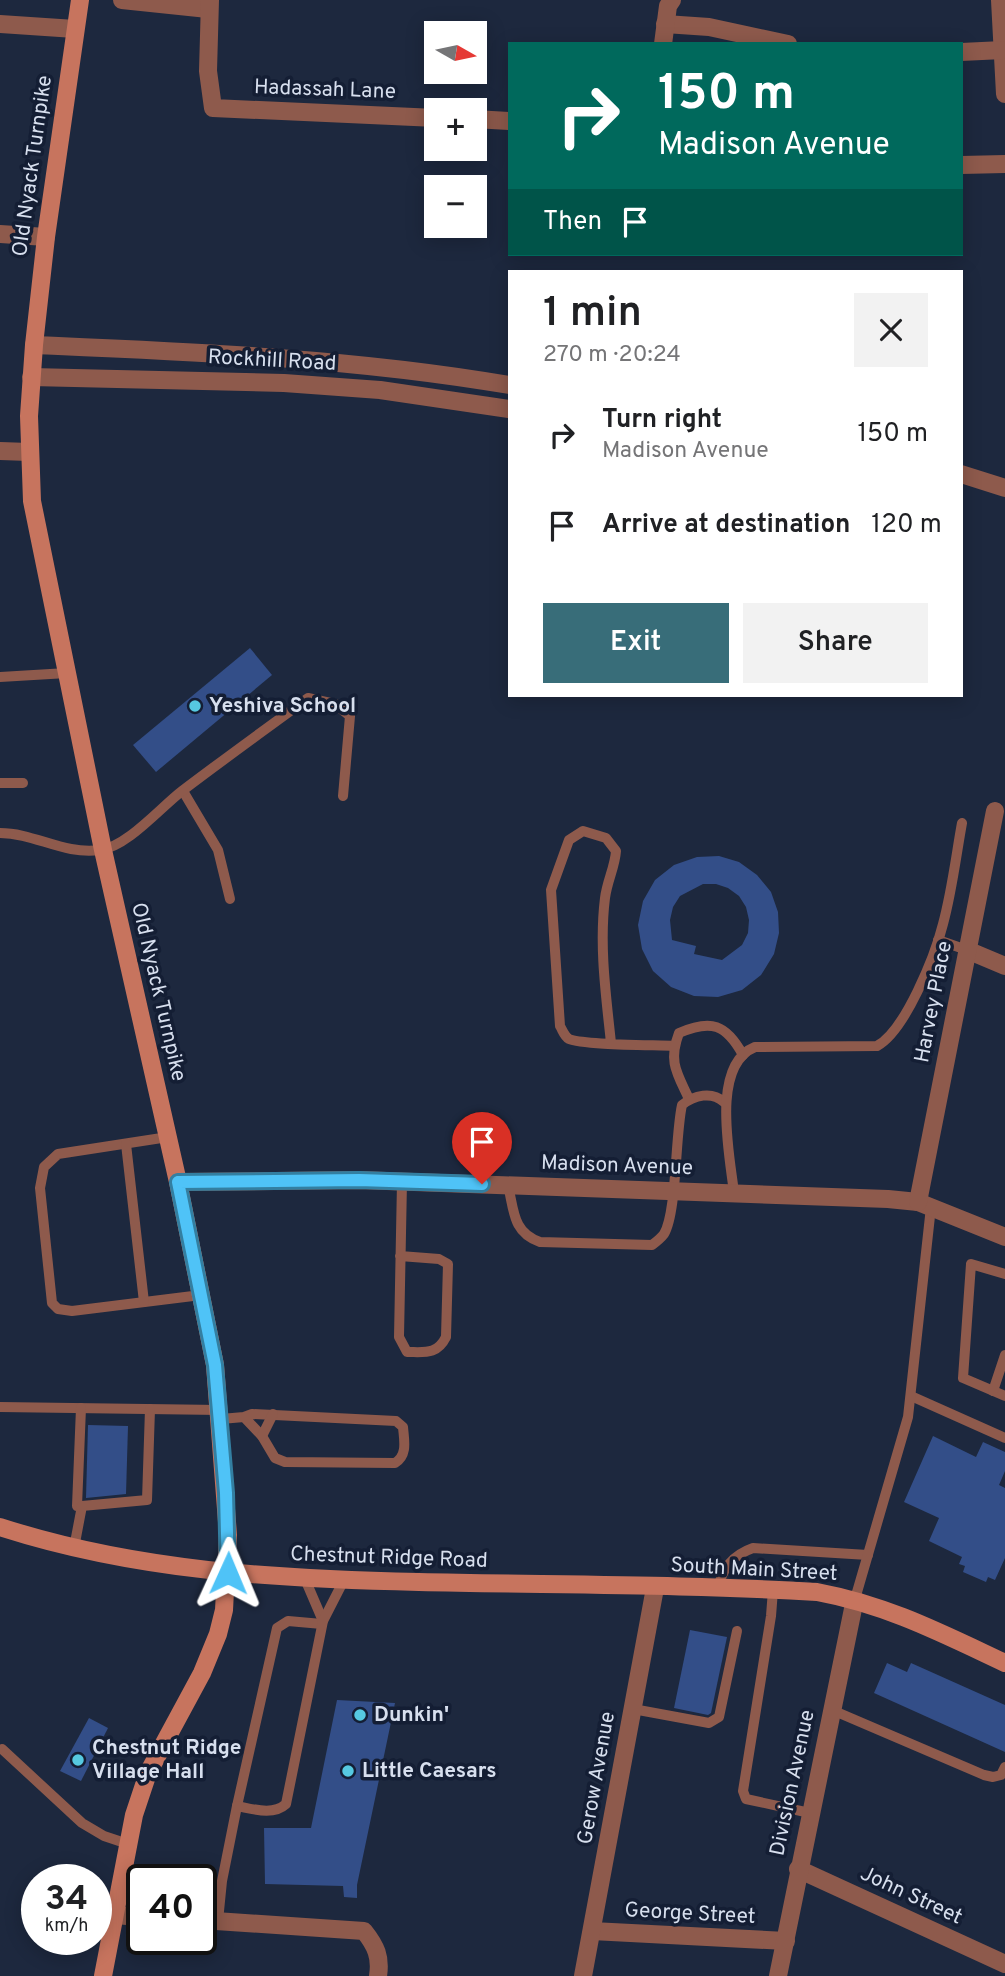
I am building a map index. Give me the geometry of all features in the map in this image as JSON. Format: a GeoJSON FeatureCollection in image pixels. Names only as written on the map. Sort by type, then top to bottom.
{"type":"FeatureCollection","features":[{"type":"Feature","properties":{"kind":"street","name":"Old Nyack Turnpike"},"geometry":{"type":"LineString","coordinates":[[80,0],[46,237],[34,345],[29,452],[32,501],[103,850],[201,1295],[221,1415],[228,1535],[224,1610],[202,1672],[148,1773],[134,1815],[103,1976]]}},
{"type":"Feature","properties":{"kind":"street"},"geometry":{"type":"LineString","coordinates":[[122,0],[209,4]]}},
{"type":"Feature","properties":{"kind":"street"},"geometry":{"type":"LineString","coordinates":[[663,42],[668,6],[672,0]]}},
{"type":"Feature","properties":{"kind":"street"},"geometry":{"type":"LineString","coordinates":[[1000,0],[1005,94]]}},
{"type":"Feature","properties":{"kind":"street","name":"Hadassah Lane"},"geometry":{"type":"LineString","coordinates":[[209,4],[208,71],[213,108],[424,117]]}},
{"type":"Feature","properties":{"kind":"street"},"geometry":{"type":"LineString","coordinates":[[0,24],[75,29]]}},
{"type":"Feature","properties":{"kind":"street"},"geometry":{"type":"LineString","coordinates":[[665,24],[709,27],[779,42]]}},
{"type":"Feature","properties":{"kind":"street"},"geometry":{"type":"LineString","coordinates":[[963,52],[1003,50]]}},
{"type":"Feature","properties":{"kind":"street"},"geometry":{"type":"LineString","coordinates":[[487,120],[508,121]]}},
{"type":"Feature","properties":{"kind":"street"},"geometry":{"type":"LineString","coordinates":[[963,165],[1005,164]]}},
{"type":"Feature","properties":{"kind":"street"},"geometry":{"type":"LineString","coordinates":[[0,234],[46,237]]}},
{"type":"Feature","properties":{"kind":"street","name":"Rockhill Road"},"geometry":{"type":"LineString","coordinates":[[34,345],[286,357],[383,366],[508,384]]}},
{"type":"Feature","properties":{"kind":"street","name":"Rockhill Road"},"geometry":{"type":"LineString","coordinates":[[31,377],[284,383],[380,390],[508,409]]}},
{"type":"Feature","properties":{"kind":"street"},"geometry":{"type":"LineString","coordinates":[[0,451],[29,452]]}},
{"type":"Feature","properties":{"kind":"street"},"geometry":{"type":"LineString","coordinates":[[963,475],[1005,488]]}},
{"type":"Feature","properties":{"kind":"street","name":"Harvey Place"},"geometry":{"type":"LineString","coordinates":[[925,1205],[967,950],[995,811]]}},
{"type":"Feature","properties":{"kind":"street"},"geometry":{"type":"LineString","coordinates":[[967,950],[1005,966]]}},
{"type":"Feature","properties":{"kind":"street","name":"Madison Avenue"},"geometry":{"type":"LineString","coordinates":[[178,1182],[402,1182],[888,1199],[925,1205],[1005,1237]]}},
{"type":"Feature","properties":{"kind":"street","name":"Chestnut Ridge Road"},"geometry":{"type":"LineString","coordinates":[[0,1527],[74,1548],[228,1573],[305,1579],[655,1588]]}},
{"type":"Feature","properties":{"kind":"street","name":"South Main Street"},"geometry":{"type":"LineString","coordinates":[[655,1588],[817,1592],[855,1599],[893,1611],[1005,1663]]}},
{"type":"Feature","properties":{"kind":"street","name":"Gerow Avenue"},"geometry":{"type":"LineString","coordinates":[[583,1976],[655,1588]]}},
{"type":"Feature","properties":{"kind":"street","name":"Division Avenue"},"geometry":{"type":"LineString","coordinates":[[778,1976],[855,1599]]}},
{"type":"Feature","properties":{"kind":"street","name":"John Street"},"geometry":{"type":"LineString","coordinates":[[798,1869],[1005,1964]]}},
{"type":"Feature","properties":{"kind":"street"},"geometry":{"type":"LineString","coordinates":[[113,1915],[126,1916]]}},
{"type":"Feature","properties":{"kind":"street"},"geometry":{"type":"LineString","coordinates":[[217,1920],[364,1931],[377,1947],[377,1976]]}},
{"type":"Feature","properties":{"kind":"street","name":"George Street"},"geometry":{"type":"LineString","coordinates":[[592,1931],[786,1941]]}},
{"type":"Feature","properties":{"kind":"lane"},"geometry":{"type":"LineString","coordinates":[[0,677],[67,673]]}},
{"type":"Feature","properties":{"kind":"lane"},"geometry":{"type":"LineString","coordinates":[[0,833],[11,833],[64,850],[103,850],[140,829],[183,791],[308,698],[335,704],[350,716],[343,796]]}},
{"type":"Feature","properties":{"kind":"lane"},"geometry":{"type":"LineString","coordinates":[[0,783],[23,783]]}},
{"type":"Feature","properties":{"kind":"lane"},"geometry":{"type":"LineString","coordinates":[[183,791],[218,850],[230,899]]}},
{"type":"Feature","properties":{"kind":"lane"},"geometry":{"type":"LineString","coordinates":[[734,1193],[724,1102],[731,1079],[743,1055],[755,1047],[877,1046],[889,1040],[912,1001],[938,940],[962,823]]}},
{"type":"Feature","properties":{"kind":"lane"},"geometry":{"type":"LineString","coordinates":[[611,1043],[604,968],[604,923],[605,896],[616,850],[606,838],[583,831],[569,840],[551,890],[560,1026],[566,1037],[574,1041],[611,1043],[674,1046]]}},
{"type":"Feature","properties":{"kind":"lane"},"geometry":{"type":"LineString","coordinates":[[938,940],[967,950]]}},
{"type":"Feature","properties":{"kind":"lane"},"geometry":{"type":"LineString","coordinates":[[508,1185],[517,1224],[525,1237],[540,1242],[652,1245],[663,1235],[670,1217],[685,1102],[676,1073],[674,1046],[679,1033],[701,1024],[721,1028],[733,1038],[743,1055]]}},
{"type":"Feature","properties":{"kind":"lane"},"geometry":{"type":"LineString","coordinates":[[685,1102],[711,1096],[724,1102]]}},
{"type":"Feature","properties":{"kind":"lane"},"geometry":{"type":"LineString","coordinates":[[168,1137],[58,1154],[44,1167],[40,1188],[52,1303],[58,1310],[72,1311],[201,1295]]}},
{"type":"Feature","properties":{"kind":"lane"},"geometry":{"type":"LineString","coordinates":[[126,1144],[144,1302]]}},
{"type":"Feature","properties":{"kind":"lane"},"geometry":{"type":"LineString","coordinates":[[400,1256],[439,1259],[448,1264],[450,1272],[446,1337],[440,1348],[433,1352],[407,1352],[399,1337],[400,1256],[402,1182]]}},
{"type":"Feature","properties":{"kind":"lane"},"geometry":{"type":"LineString","coordinates":[[855,1599],[900,1446],[911,1396],[925,1205]]}},
{"type":"Feature","properties":{"kind":"lane"},"geometry":{"type":"LineString","coordinates":[[1005,1274],[971,1264],[963,1378],[1005,1396]]}},
{"type":"Feature","properties":{"kind":"lane"},"geometry":{"type":"LineString","coordinates":[[993,1391],[1005,1355]]}},
{"type":"Feature","properties":{"kind":"lane"},"geometry":{"type":"LineString","coordinates":[[911,1396],[1005,1438]]}},
{"type":"Feature","properties":{"kind":"lane"},"geometry":{"type":"LineString","coordinates":[[0,1407],[150,1409],[244,1417],[252,1414],[273,1414],[396,1421],[403,1427],[405,1446],[401,1459],[395,1463],[285,1462],[275,1458],[262,1436],[244,1417]]}},
{"type":"Feature","properties":{"kind":"lane"},"geometry":{"type":"LineString","coordinates":[[81,1408],[77,1506],[147,1500],[150,1409]]}},
{"type":"Feature","properties":{"kind":"lane"},"geometry":{"type":"LineString","coordinates":[[262,1436],[273,1414]]}},
{"type":"Feature","properties":{"kind":"lane"},"geometry":{"type":"LineString","coordinates":[[74,1548],[82,1506]]}},
{"type":"Feature","properties":{"kind":"lane"},"geometry":{"type":"LineString","coordinates":[[718,1589],[727,1565],[740,1552],[753,1548],[868,1555]]}},
{"type":"Feature","properties":{"kind":"lane"},"geometry":{"type":"LineString","coordinates":[[305,1579],[323,1622]]}},
{"type":"Feature","properties":{"kind":"lane"},"geometry":{"type":"LineString","coordinates":[[237,1806],[270,1811],[286,1804],[323,1622],[344,1580]]}},
{"type":"Feature","properties":{"kind":"lane"},"geometry":{"type":"LineString","coordinates":[[773,1590],[772,1616],[743,1791],[746,1799],[810,1813]]}},
{"type":"Feature","properties":{"kind":"lane"},"geometry":{"type":"LineString","coordinates":[[217,1897],[277,1628],[288,1621],[323,1622]]}},
{"type":"Feature","properties":{"kind":"lane"},"geometry":{"type":"LineString","coordinates":[[633,1709],[709,1723],[719,1717],[737,1631]]}},
{"type":"Feature","properties":{"kind":"lane"},"geometry":{"type":"LineString","coordinates":[[832,1710],[984,1775],[993,1777],[1003,1771]]}},
{"type":"Feature","properties":{"kind":"lane"},"geometry":{"type":"LineString","coordinates":[[2,1749],[82,1823],[104,1836],[128,1844]]}},
{"type":"Feature","properties":{"kind":"building"},"geometry":{"type":"Polygon","coordinates":[[[250,648],[272,675],[156,772],[133,745],[250,648]]]}},
{"type":"Feature","properties":{"kind":"building"},"geometry":{"type":"Polygon","coordinates":[[[719,856],[739,862],[757,875],[771,892],[778,912],[779,933],[774,954],[761,975],[742,990],[718,997],[694,996],[671,987],[653,971],[642,949],[638,925],[643,901],[655,880],[674,865],[697,857],[719,856]],[[703,884],[680,896],[673,907],[670,920],[672,940],[696,946],[694,954],[722,960],[742,945],[748,933],[749,920],[746,907],[739,896],[716,884],[703,884]]]}},
{"type":"Feature","properties":{"kind":"building"},"geometry":{"type":"Polygon","coordinates":[[[88,1425],[128,1426],[126,1494],[86,1498],[88,1425]]]}},
{"type":"Feature","properties":{"kind":"building"},"geometry":{"type":"Polygon","coordinates":[[[933,1436],[976,1457],[983,1442],[1005,1452],[1005,1471],[999,1485],[1005,1488],[1005,1558],[995,1580],[988,1577],[986,1582],[963,1572],[965,1566],[959,1564],[962,1557],[929,1541],[939,1518],[904,1502],[933,1436]]]}},
{"type":"Feature","properties":{"kind":"building"},"geometry":{"type":"Polygon","coordinates":[[[690,1630],[727,1637],[711,1713],[708,1715],[674,1708],[690,1630]]]}},
{"type":"Feature","properties":{"kind":"building"},"geometry":{"type":"Polygon","coordinates":[[[887,1663],[907,1672],[911,1663],[1005,1705],[1005,1752],[874,1693],[887,1663]]]}},
{"type":"Feature","properties":{"kind":"building"},"geometry":{"type":"Polygon","coordinates":[[[337,1700],[395,1703],[357,1885],[357,1898],[344,1897],[343,1886],[265,1884],[264,1828],[311,1828],[337,1700]]]}},
{"type":"Feature","properties":{"kind":"building","name":"Chestnut Ridge Village Hall"},"geometry":{"type":"Polygon","coordinates":[[[89,1718],[108,1728],[81,1781],[60,1771],[89,1718]]]}},
{"type":"Feature","properties":{"kind":"place","name":"Yeshiva School"},"geometry":{"type":"Point","coordinates":[195,706]}},
{"type":"Feature","properties":{"kind":"place","name":"Dunkin'"},"geometry":{"type":"Point","coordinates":[360,1715]}},
{"type":"Feature","properties":{"kind":"place","name":"Chestnut Ridge Village Hall"},"geometry":{"type":"Point","coordinates":[78,1760]}},
{"type":"Feature","properties":{"kind":"place","name":"Little Caesars"},"geometry":{"type":"Point","coordinates":[348,1771]}},
{"type":"Feature","properties":{"kind":"route"},"geometry":{"type":"LineString","coordinates":[[228,1573],[226,1493],[215,1365],[178,1182],[359,1180],[482,1184]]}}]}
